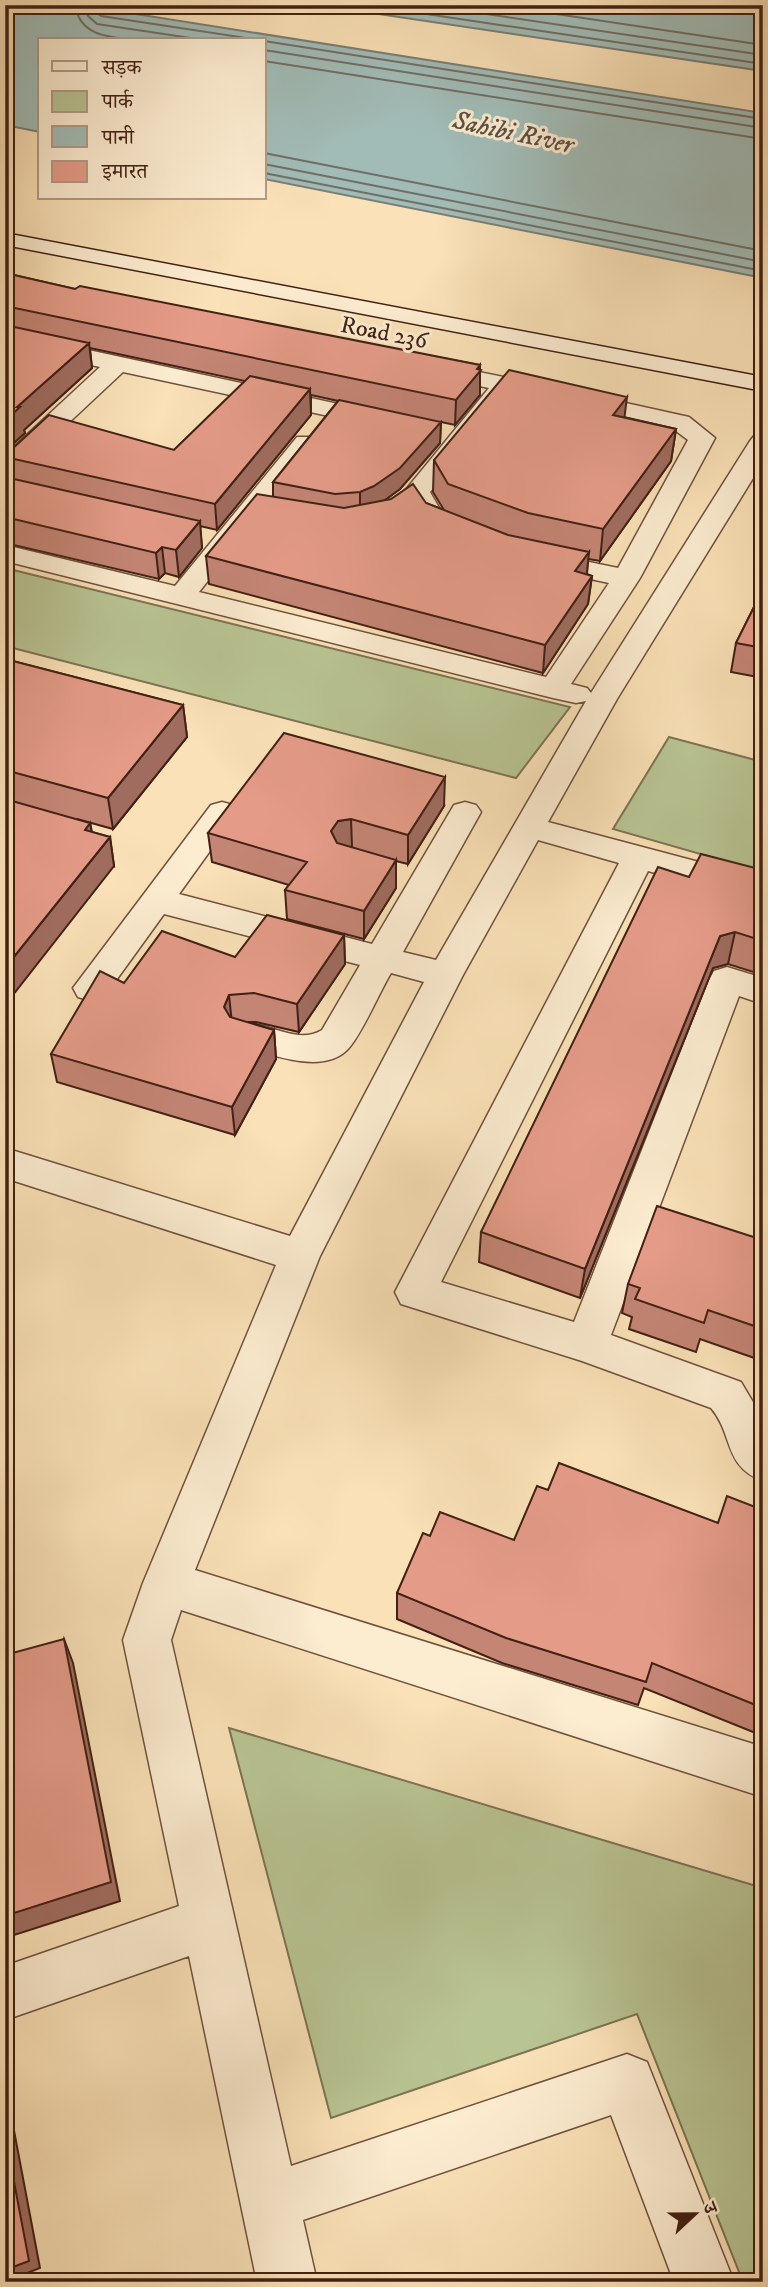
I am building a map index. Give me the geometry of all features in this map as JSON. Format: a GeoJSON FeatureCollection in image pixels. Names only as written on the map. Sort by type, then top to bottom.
{"type":"FeatureCollection","features":[{"type":"Feature","properties":{"kind":"street"},"geometry":{"type":"LineString","coordinates":[[5,239],[763,384]]}},
{"type":"Feature","properties":{"kind":"street","name":"Road 236"},"geometry":{"type":"LineString","coordinates":[[55,272],[763,406]]}},
{"type":"Feature","properties":{"kind":"street"},"geometry":{"type":"LineString","coordinates":[[5,362],[16,341],[46,326]]}},
{"type":"Feature","properties":{"kind":"street"},"geometry":{"type":"LineString","coordinates":[[16,341],[409,426]]}},
{"type":"Feature","properties":{"kind":"street"},"geometry":{"type":"LineString","coordinates":[[5,470],[118,363]]}},
{"type":"Feature","properties":{"kind":"street"},"geometry":{"type":"LineString","coordinates":[[411,366],[531,390]]}},
{"type":"Feature","properties":{"kind":"street"},"geometry":{"type":"LineString","coordinates":[[470,536],[435,523],[408,499],[505,384]]}},
{"type":"Feature","properties":{"kind":"street"},"geometry":{"type":"LineString","coordinates":[[553,689],[626,578],[702,438],[680,422],[557,395]]}},
{"type":"Feature","properties":{"kind":"street"},"geometry":{"type":"LineString","coordinates":[[180,598],[332,410]]}},
{"type":"Feature","properties":{"kind":"street"},"geometry":{"type":"LineString","coordinates":[[435,431],[461,437]]}},
{"type":"Feature","properties":{"kind":"street"},"geometry":{"type":"LineString","coordinates":[[287,2282],[147,1640],[166,1583],[300,1256],[445,975],[529,827],[602,699],[763,441]]}},
{"type":"Feature","properties":{"kind":"street"},"geometry":{"type":"LineString","coordinates":[[250,510],[277,514]]}},
{"type":"Feature","properties":{"kind":"street"},"geometry":{"type":"LineString","coordinates":[[196,536],[223,542]]}},
{"type":"Feature","properties":{"kind":"street"},"geometry":{"type":"LineString","coordinates":[[5,553],[180,598],[602,699]]}},
{"type":"Feature","properties":{"kind":"street"},"geometry":{"type":"LineString","coordinates":[[517,555],[626,578]]}},
{"type":"Feature","properties":{"kind":"street"},"geometry":{"type":"LineString","coordinates":[[91,988],[222,811]]}},
{"type":"Feature","properties":{"kind":"street"},"geometry":{"type":"LineString","coordinates":[[247,1034],[310,1050],[324,1049],[334,1040],[383,958],[413,879],[465,812]]}},
{"type":"Feature","properties":{"kind":"street"},"geometry":{"type":"LineString","coordinates":[[529,827],[763,891]]}},
{"type":"Feature","properties":{"kind":"street"},"geometry":{"type":"LineString","coordinates":[[638,857],[416,1293],[586,1344],[726,1395],[737,1405],[754,1455],[763,1461]]}},
{"type":"Feature","properties":{"kind":"street"},"geometry":{"type":"LineString","coordinates":[[155,900],[445,975]]}},
{"type":"Feature","properties":{"kind":"street"},"geometry":{"type":"LineString","coordinates":[[586,1344],[639,1214],[727,980],[763,991]]}},
{"type":"Feature","properties":{"kind":"street"},"geometry":{"type":"LineString","coordinates":[[5,1163],[300,1256]]}},
{"type":"Feature","properties":{"kind":"street"},"geometry":{"type":"LineString","coordinates":[[639,1214],[676,1226]]}},
{"type":"Feature","properties":{"kind":"street"},"geometry":{"type":"LineString","coordinates":[[166,1583],[763,1772]]}},
{"type":"Feature","properties":{"kind":"street"},"geometry":{"type":"LineString","coordinates":[[5,1993],[209,1922]]}},
{"type":"Feature","properties":{"kind":"street"},"geometry":{"type":"LineString","coordinates":[[270,2202],[627,2082],[704,2282]]}},
{"type":"Feature","properties":{"kind":"green space"},"geometry":{"type":"Polygon","coordinates":[[[5,568],[570,707],[516,778],[5,646],[5,568]]]}},
{"type":"Feature","properties":{"kind":"green space"},"geometry":{"type":"Polygon","coordinates":[[[669,737],[763,762],[763,872],[613,829],[669,737]]]}},
{"type":"Feature","properties":{"kind":"green space"},"geometry":{"type":"Polygon","coordinates":[[[229,1728],[763,1888],[763,2282],[743,2282],[637,2014],[331,2118],[229,1728]]]}},
{"type":"Feature","properties":{"kind":"water","name":"Sahibi River"},"geometry":{"type":"Polygon","coordinates":[[[5,5],[79,5],[763,113],[763,278],[266,179],[266,38],[38,38],[38,132],[5,125],[5,5]]]}},
{"type":"Feature","properties":{"kind":"water"},"geometry":{"type":"Polygon","coordinates":[[[318,5],[763,6],[763,71],[318,5]]]}},
{"type":"Feature","properties":{"kind":"building"},"geometry":{"type":"Polygon","coordinates":[[[5,273],[75,289],[80,286],[480,365],[477,369],[481,370],[456,400],[5,306],[5,273]]]}},
{"type":"Feature","properties":{"kind":"building"},"geometry":{"type":"Polygon","coordinates":[[[5,325],[89,343],[5,421],[5,325]]]}},
{"type":"Feature","properties":{"kind":"building"},"geometry":{"type":"Polygon","coordinates":[[[509,370],[627,397],[613,415],[676,429],[603,529],[528,513],[448,484],[434,460],[509,370]]]}},
{"type":"Feature","properties":{"kind":"building"},"geometry":{"type":"Polygon","coordinates":[[[250,376],[310,389],[215,504],[5,457],[5,451],[11,450],[49,415],[174,450],[250,376]]]}},
{"type":"Feature","properties":{"kind":"building"},"geometry":{"type":"Polygon","coordinates":[[[339,400],[441,422],[400,468],[360,492],[335,494],[273,482],[339,400]]]}},
{"type":"Feature","properties":{"kind":"building"},"geometry":{"type":"Polygon","coordinates":[[[5,477],[200,521],[176,550],[162,547],[156,553],[5,517],[5,477]]]}},
{"type":"Feature","properties":{"kind":"building"},"geometry":{"type":"Polygon","coordinates":[[[413,484],[426,503],[508,535],[589,552],[575,571],[592,576],[545,645],[206,556],[257,494],[344,508],[391,499],[413,484]]]}},
{"type":"Feature","properties":{"kind":"building"},"geometry":{"type":"Polygon","coordinates":[[[763,589],[763,648],[736,643],[763,589]]]}},
{"type":"Feature","properties":{"kind":"building"},"geometry":{"type":"Polygon","coordinates":[[[5,659],[183,705],[108,798],[5,770],[5,764],[13,755],[5,753],[5,659]]]}},
{"type":"Feature","properties":{"kind":"building"},"geometry":{"type":"Polygon","coordinates":[[[284,733],[445,777],[408,835],[351,819],[338,821],[331,831],[337,843],[396,860],[364,911],[285,890],[307,862],[208,833],[284,733]]]}},
{"type":"Feature","properties":{"kind":"building"},"geometry":{"type":"Polygon","coordinates":[[[5,799],[90,823],[85,830],[110,837],[5,968],[5,799]]]}},
{"type":"Feature","properties":{"kind":"building"},"geometry":{"type":"Polygon","coordinates":[[[701,854],[763,870],[763,941],[735,932],[720,936],[585,1269],[481,1232],[658,867],[689,877],[701,854]]]}},
{"type":"Feature","properties":{"kind":"building"},"geometry":{"type":"Polygon","coordinates":[[[267,915],[344,935],[297,1004],[254,993],[229,995],[224,1007],[230,1017],[274,1030],[232,1107],[51,1054],[100,971],[124,983],[162,931],[235,957],[267,915]]]}},
{"type":"Feature","properties":{"kind":"building"},"geometry":{"type":"Polygon","coordinates":[[[657,1206],[763,1240],[763,1329],[708,1310],[704,1323],[635,1299],[640,1288],[628,1284],[657,1206]]]}},
{"type":"Feature","properties":{"kind":"building"},"geometry":{"type":"Polygon","coordinates":[[[559,1463],[718,1523],[727,1496],[763,1510],[763,1708],[652,1663],[646,1682],[506,1638],[397,1593],[423,1533],[430,1536],[440,1512],[514,1540],[537,1486],[548,1490],[559,1463]]]}},
{"type":"Feature","properties":{"kind":"building"},"geometry":{"type":"Polygon","coordinates":[[[64,1639],[111,1882],[5,1916],[5,1655],[64,1639]]]}},
{"type":"Feature","properties":{"kind":"building"},"geometry":{"type":"Polygon","coordinates":[[[5,2134],[29,2261],[5,2270],[5,2134]]]}}]}
